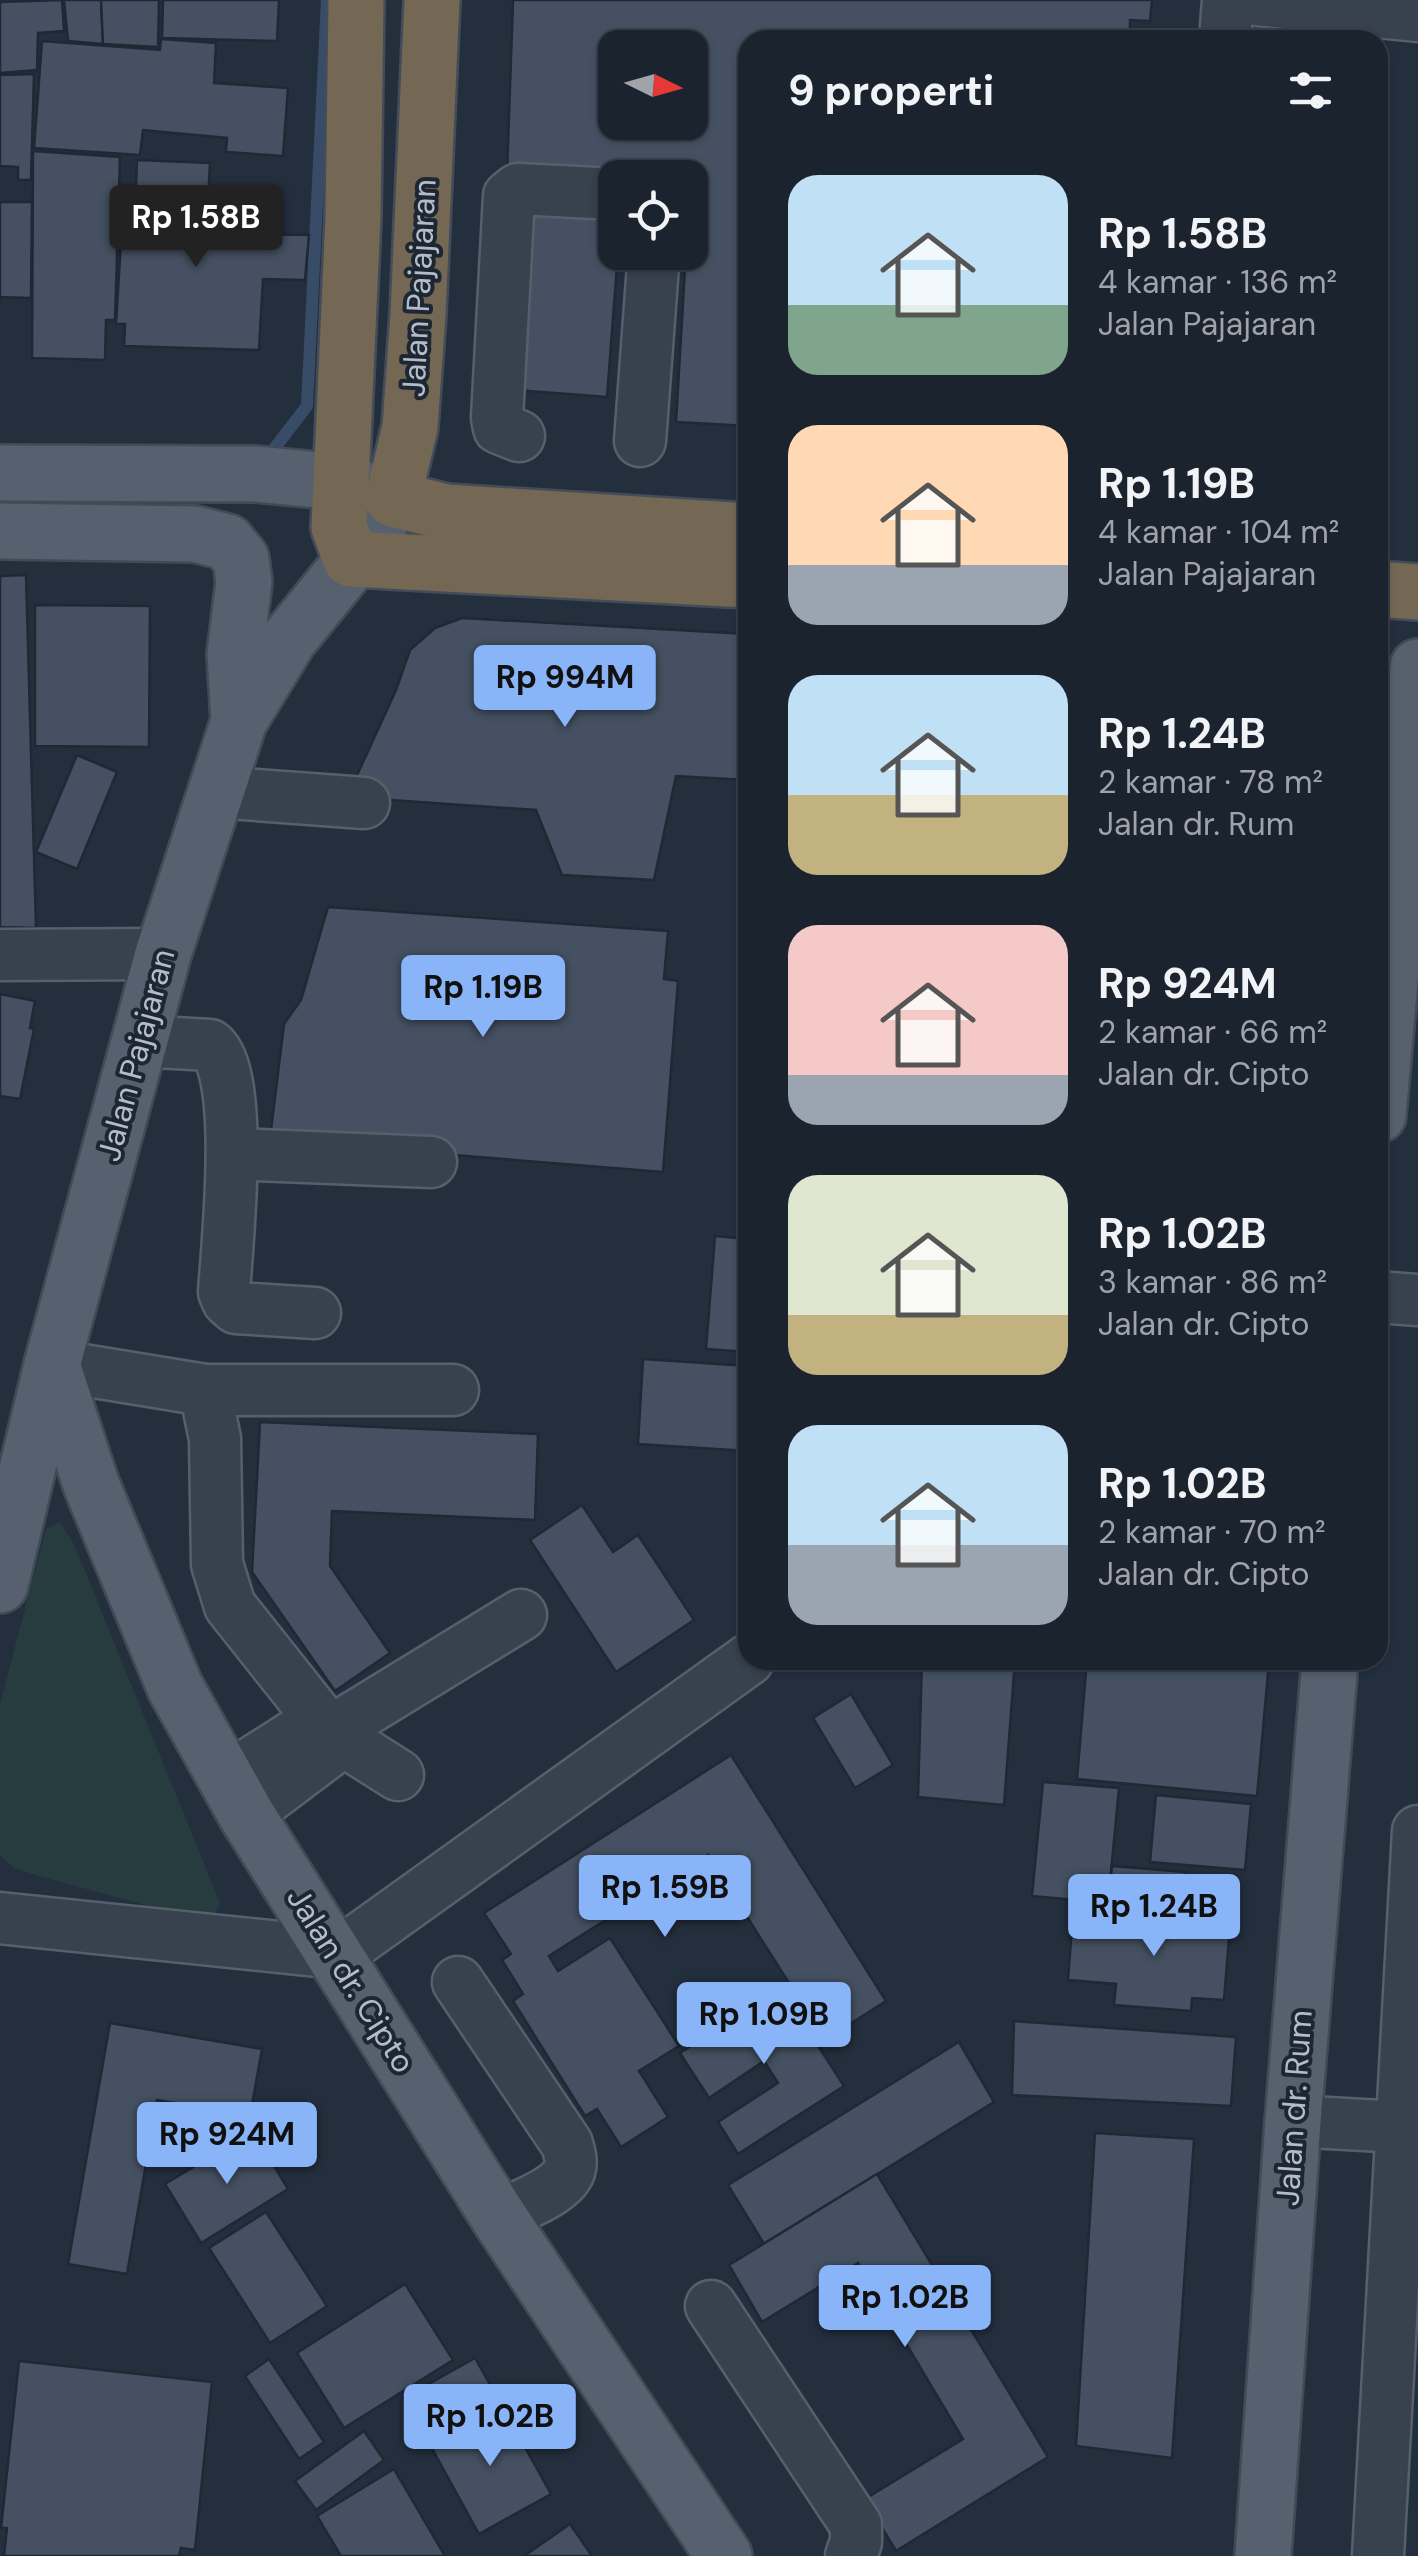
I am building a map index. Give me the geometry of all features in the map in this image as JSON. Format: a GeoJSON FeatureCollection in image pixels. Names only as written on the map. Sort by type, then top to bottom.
{"type":"FeatureCollection","features":[{"type":"Feature","properties":{"kind":"highway"},"geometry":{"type":"LineString","coordinates":[[356,0],[352,235],[339,527],[351,559],[738,579]]}},
{"type":"Feature","properties":{"kind":"highway","name":"Jalan Pajajaran"},"geometry":{"type":"LineString","coordinates":[[393,499],[412,408],[432,0]]}},
{"type":"Feature","properties":{"kind":"highway"},"geometry":{"type":"LineString","coordinates":[[393,499],[446,512],[738,530]]}},
{"type":"Feature","properties":{"kind":"highway"},"geometry":{"type":"LineString","coordinates":[[1388,590],[1418,592]]}},
{"type":"Feature","properties":{"kind":"main road"},"geometry":{"type":"LineString","coordinates":[[0,472],[255,474],[340,482],[393,499]]}},
{"type":"Feature","properties":{"kind":"main road","name":"Jalan Pajajaran"},"geometry":{"type":"LineString","coordinates":[[0,1585],[52,1365],[163,954],[240,721],[289,639],[370,540],[393,499]]}},
{"type":"Feature","properties":{"kind":"main road"},"geometry":{"type":"LineString","coordinates":[[0,532],[195,534],[227,542],[240,559],[244,582],[235,654],[240,721]]}},
{"type":"Feature","properties":{"kind":"main road"},"geometry":{"type":"LineString","coordinates":[[1388,1003],[1418,667]]}},
{"type":"Feature","properties":{"kind":"main road","name":"Jalan dr. Cipto"},"geometry":{"type":"LineString","coordinates":[[52,1365],[90,1484],[175,1687],[237,1796],[498,2216],[724,2556]]}},
{"type":"Feature","properties":{"kind":"main road","name":"Jalan dr. Rum"},"geometry":{"type":"LineString","coordinates":[[1263,2556],[1292,2121],[1329,1670]]}},
{"type":"Feature","properties":{"kind":"street"},"geometry":{"type":"LineString","coordinates":[[1225,30],[1228,0]]}},
{"type":"Feature","properties":{"kind":"street"},"geometry":{"type":"LineString","coordinates":[[1257,0],[1418,16]]}},
{"type":"Feature","properties":{"kind":"street"},"geometry":{"type":"LineString","coordinates":[[519,436],[499,428],[496,418],[509,196],[518,188],[598,193]]}},
{"type":"Feature","properties":{"kind":"street"},"geometry":{"type":"LineString","coordinates":[[640,441],[653,270]]}},
{"type":"Feature","properties":{"kind":"street"},"geometry":{"type":"LineString","coordinates":[[216,792],[364,802]]}},
{"type":"Feature","properties":{"kind":"street"},"geometry":{"type":"LineString","coordinates":[[0,955],[163,954]]}},
{"type":"Feature","properties":{"kind":"street"},"geometry":{"type":"LineString","coordinates":[[139,1041],[210,1045],[218,1050],[226,1068],[232,1154],[224,1292],[228,1301],[236,1308],[315,1312]]}},
{"type":"Feature","properties":{"kind":"street"},"geometry":{"type":"LineString","coordinates":[[232,1154],[432,1162]]}},
{"type":"Feature","properties":{"kind":"street"},"geometry":{"type":"LineString","coordinates":[[1388,1298],[1418,1300]]}},
{"type":"Feature","properties":{"kind":"street"},"geometry":{"type":"LineString","coordinates":[[52,1365],[205,1390],[454,1390]]}},
{"type":"Feature","properties":{"kind":"street"},"geometry":{"type":"LineString","coordinates":[[205,1390],[215,1438],[217,1564],[230,1606],[331,1731],[398,1775]]}},
{"type":"Feature","properties":{"kind":"street"},"geometry":{"type":"LineString","coordinates":[[237,1796],[331,1731],[521,1615]]}},
{"type":"Feature","properties":{"kind":"street"},"geometry":{"type":"LineString","coordinates":[[0,1918],[336,1952],[738,1667]]}},
{"type":"Feature","properties":{"kind":"street"},"geometry":{"type":"LineString","coordinates":[[1378,2556],[1410,2127],[1418,1831]]}},
{"type":"Feature","properties":{"kind":"street"},"geometry":{"type":"LineString","coordinates":[[458,1982],[567,2144],[571,2163],[562,2183],[498,2216]]}},
{"type":"Feature","properties":{"kind":"street"},"geometry":{"type":"LineString","coordinates":[[1292,2121],[1410,2127]]}},
{"type":"Feature","properties":{"kind":"street"},"geometry":{"type":"LineString","coordinates":[[711,2306],[856,2525],[851,2556]]}},
{"type":"Feature","properties":{"kind":"green space"},"geometry":{"type":"Polygon","coordinates":[[[60,1522],[74,1544],[220,1903],[211,1923],[14,1868],[0,1855],[0,1704],[46,1529],[60,1522]]]}},
{"type":"Feature","properties":{"kind":"building"},"geometry":{"type":"Polygon","coordinates":[[[62,0],[64,31],[38,33],[37,70],[0,73],[0,2],[62,0]]]}},
{"type":"Feature","properties":{"kind":"building"},"geometry":{"type":"Polygon","coordinates":[[[64,0],[101,0],[103,44],[68,41],[64,0]]]}},
{"type":"Feature","properties":{"kind":"building"},"geometry":{"type":"Polygon","coordinates":[[[101,0],[159,0],[158,47],[103,44],[101,0]]]}},
{"type":"Feature","properties":{"kind":"building"},"geometry":{"type":"Polygon","coordinates":[[[163,0],[279,0],[277,41],[162,38],[163,0]]]}},
{"type":"Feature","properties":{"kind":"building"},"geometry":{"type":"Polygon","coordinates":[[[513,0],[1152,0],[1150,21],[1130,20],[1130,30],[738,30],[738,425],[676,422],[685,270],[708,270],[708,160],[598,160],[598,176],[507,175],[513,0]]]}},
{"type":"Feature","properties":{"kind":"building"},"geometry":{"type":"Polygon","coordinates":[[[161,39],[216,43],[214,83],[288,88],[283,156],[226,152],[227,138],[143,130],[140,155],[34,148],[42,41],[160,50],[161,39]]]}},
{"type":"Feature","properties":{"kind":"building"},"geometry":{"type":"Polygon","coordinates":[[[34,74],[31,180],[18,180],[18,167],[0,166],[0,75],[34,74]]]}},
{"type":"Feature","properties":{"kind":"building"},"geometry":{"type":"Polygon","coordinates":[[[33,151],[120,157],[115,320],[106,320],[105,360],[32,358],[33,151]]]}},
{"type":"Feature","properties":{"kind":"building"},"geometry":{"type":"Polygon","coordinates":[[[137,160],[210,163],[208,202],[174,201],[171,245],[211,246],[211,233],[309,235],[305,280],[263,279],[259,350],[124,346],[125,324],[116,324],[121,242],[156,243],[158,213],[123,212],[125,185],[136,186],[137,160]]]}},
{"type":"Feature","properties":{"kind":"building"},"geometry":{"type":"Polygon","coordinates":[[[0,202],[32,202],[31,298],[0,297],[0,202]]]}},
{"type":"Feature","properties":{"kind":"building"},"geometry":{"type":"Polygon","coordinates":[[[530,203],[598,208],[598,270],[617,270],[607,397],[516,390],[530,203]]]}},
{"type":"Feature","properties":{"kind":"building"},"geometry":{"type":"Polygon","coordinates":[[[26,575],[36,928],[0,927],[0,576],[26,575]]]}},
{"type":"Feature","properties":{"kind":"building"},"geometry":{"type":"Polygon","coordinates":[[[35,605],[150,606],[149,747],[35,746],[35,605]]]}},
{"type":"Feature","properties":{"kind":"building"},"geometry":{"type":"Polygon","coordinates":[[[462,618],[738,633],[738,779],[676,776],[654,880],[562,875],[536,810],[347,797],[410,650],[435,628],[462,618]]]}},
{"type":"Feature","properties":{"kind":"building"},"geometry":{"type":"Polygon","coordinates":[[[77,755],[117,772],[77,869],[36,852],[77,755]]]}},
{"type":"Feature","properties":{"kind":"building"},"geometry":{"type":"Polygon","coordinates":[[[328,907],[668,931],[664,979],[678,981],[663,1172],[331,1145],[332,1135],[271,1130],[284,1024],[301,1000],[328,907]]]}},
{"type":"Feature","properties":{"kind":"building"},"geometry":{"type":"Polygon","coordinates":[[[0,994],[35,1001],[30,1028],[34,1029],[20,1099],[0,1096],[0,994]]]}},
{"type":"Feature","properties":{"kind":"building"},"geometry":{"type":"Polygon","coordinates":[[[715,1236],[738,1238],[738,1351],[706,1349],[715,1236]]]}},
{"type":"Feature","properties":{"kind":"building"},"geometry":{"type":"Polygon","coordinates":[[[643,1359],[738,1365],[738,1450],[638,1444],[643,1359]]]}},
{"type":"Feature","properties":{"kind":"building"},"geometry":{"type":"Polygon","coordinates":[[[260,1422],[538,1434],[535,1520],[332,1511],[330,1566],[390,1653],[335,1691],[252,1572],[260,1422]]]}},
{"type":"Feature","properties":{"kind":"building"},"geometry":{"type":"Polygon","coordinates":[[[582,1505],[613,1552],[638,1535],[694,1620],[616,1672],[530,1540],[582,1505]]]}},
{"type":"Feature","properties":{"kind":"building"},"geometry":{"type":"Polygon","coordinates":[[[922,1670],[1014,1670],[1004,1805],[918,1797],[922,1670]]]}},
{"type":"Feature","properties":{"kind":"building"},"geometry":{"type":"Polygon","coordinates":[[[1086,1670],[1268,1670],[1257,1796],[1077,1779],[1086,1670]]]}},
{"type":"Feature","properties":{"kind":"building"},"geometry":{"type":"Polygon","coordinates":[[[851,1694],[893,1765],[855,1788],[813,1718],[851,1694]]]}},
{"type":"Feature","properties":{"kind":"building"},"geometry":{"type":"Polygon","coordinates":[[[731,1755],[886,2001],[825,2040],[708,1855],[549,1956],[558,1971],[610,1938],[679,2046],[639,2071],[668,2117],[621,2147],[597,2109],[585,2116],[513,2001],[523,1994],[502,1960],[511,1954],[484,1913],[731,1755]]]}},
{"type":"Feature","properties":{"kind":"building"},"geometry":{"type":"Polygon","coordinates":[[[1043,1782],[1119,1788],[1108,1903],[1032,1896],[1043,1782]]]}},
{"type":"Feature","properties":{"kind":"building"},"geometry":{"type":"Polygon","coordinates":[[[1156,1795],[1251,1804],[1245,1870],[1150,1862],[1156,1795]]]}},
{"type":"Feature","properties":{"kind":"building"},"geometry":{"type":"Polygon","coordinates":[[[1112,1866],[1185,1872],[1182,1909],[1108,1903],[1112,1866]]]}},
{"type":"Feature","properties":{"kind":"building"},"geometry":{"type":"Polygon","coordinates":[[[1121,1908],[1191,1913],[1190,1923],[1230,1926],[1224,2000],[1192,1998],[1191,2011],[1114,2005],[1116,1984],[1068,1980],[1072,1927],[1119,1930],[1121,1908]]]}},
{"type":"Feature","properties":{"kind":"building"},"geometry":{"type":"Polygon","coordinates":[[[780,1987],[844,2086],[738,2154],[718,2122],[778,2083],[764,2061],[709,2098],[680,2053],[780,1987]]]}},
{"type":"Feature","properties":{"kind":"building"},"geometry":{"type":"Polygon","coordinates":[[[1014,2021],[1236,2037],[1231,2106],[1012,2095],[1014,2021]]]}},
{"type":"Feature","properties":{"kind":"building"},"geometry":{"type":"Polygon","coordinates":[[[110,2023],[262,2049],[250,2116],[157,2100],[127,2274],[68,2264],[110,2023]]]}},
{"type":"Feature","properties":{"kind":"building"},"geometry":{"type":"Polygon","coordinates":[[[959,2042],[994,2102],[764,2244],[728,2185],[959,2042]]]}},
{"type":"Feature","properties":{"kind":"building"},"geometry":{"type":"Polygon","coordinates":[[[253,2131],[288,2189],[201,2243],[165,2184],[253,2131]]]}},
{"type":"Feature","properties":{"kind":"building"},"geometry":{"type":"Polygon","coordinates":[[[1095,2133],[1194,2139],[1172,2458],[1076,2446],[1095,2133]]]}},
{"type":"Feature","properties":{"kind":"building"},"geometry":{"type":"Polygon","coordinates":[[[877,2174],[1048,2457],[896,2551],[865,2499],[963,2439],[858,2263],[762,2322],[729,2265],[877,2174]]]}},
{"type":"Feature","properties":{"kind":"building"},"geometry":{"type":"Polygon","coordinates":[[[266,2212],[327,2306],[270,2343],[209,2248],[266,2212]]]}},
{"type":"Feature","properties":{"kind":"building"},"geometry":{"type":"Polygon","coordinates":[[[405,2284],[453,2360],[344,2428],[297,2353],[405,2284]]]}},
{"type":"Feature","properties":{"kind":"building"},"geometry":{"type":"Polygon","coordinates":[[[475,2358],[501,2404],[429,2443],[404,2398],[475,2358]]]}},
{"type":"Feature","properties":{"kind":"building"},"geometry":{"type":"Polygon","coordinates":[[[269,2359],[324,2442],[299,2459],[245,2376],[269,2359]]]}},
{"type":"Feature","properties":{"kind":"building"},"geometry":{"type":"Polygon","coordinates":[[[19,2361],[212,2382],[195,2550],[181,2548],[179,2556],[4,2556],[7,2528],[1,2528],[19,2361]]]}},
{"type":"Feature","properties":{"kind":"building"},"geometry":{"type":"Polygon","coordinates":[[[501,2404],[551,2494],[479,2534],[429,2443],[501,2404]]]}},
{"type":"Feature","properties":{"kind":"building"},"geometry":{"type":"Polygon","coordinates":[[[364,2431],[384,2460],[316,2510],[295,2481],[364,2431]]]}},
{"type":"Feature","properties":{"kind":"building"},"geometry":{"type":"Polygon","coordinates":[[[394,2469],[445,2556],[341,2556],[317,2516],[394,2469]]]}},
{"type":"Feature","properties":{"kind":"building"},"geometry":{"type":"Polygon","coordinates":[[[570,2524],[592,2556],[524,2556],[570,2524]]]}},
{"type":"Feature","properties":{"kind":"waterway"},"geometry":{"type":"LineString","coordinates":[[262,458],[267,458],[307,406],[327,0]]}}]}
